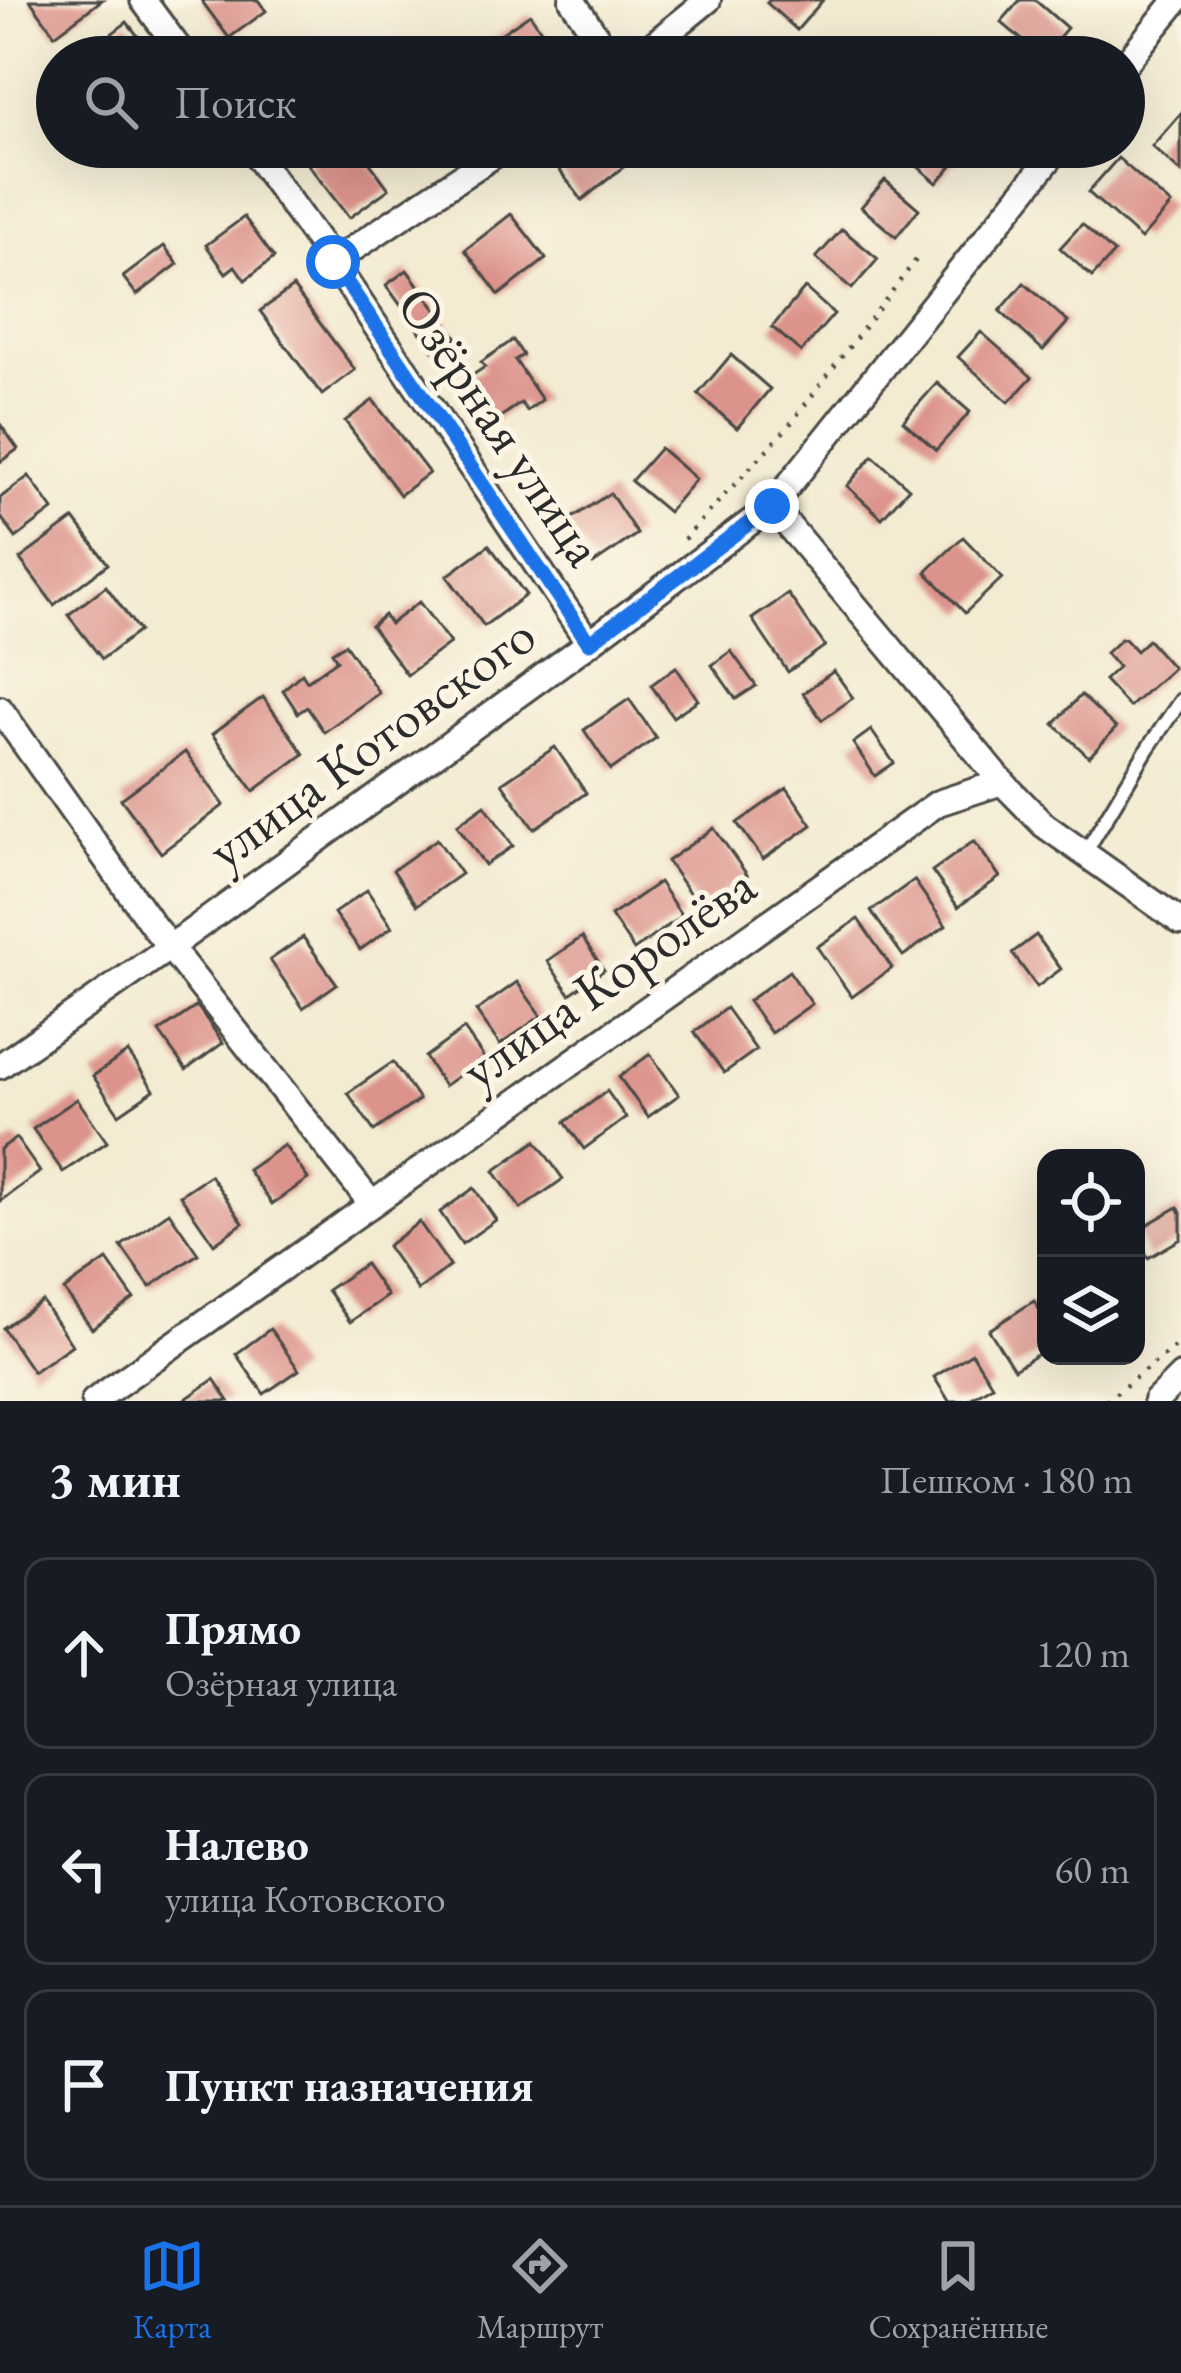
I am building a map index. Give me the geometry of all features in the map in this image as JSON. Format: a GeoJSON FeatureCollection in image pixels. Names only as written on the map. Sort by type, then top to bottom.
{"type":"FeatureCollection","features":[{"type":"Feature","properties":{"kind":"street"},"geometry":{"type":"LineString","coordinates":[[143,0],[170,36]]}},
{"type":"Feature","properties":{"kind":"street"},"geometry":{"type":"LineString","coordinates":[[572,0],[596,36]]}},
{"type":"Feature","properties":{"kind":"street"},"geometry":{"type":"LineString","coordinates":[[664,36],[708,0]]}},
{"type":"Feature","properties":{"kind":"street"},"geometry":{"type":"LineString","coordinates":[[1145,40],[1178,0]]}},
{"type":"Feature","properties":{"kind":"street","name":"Озёрная улица"},"geometry":{"type":"LineString","coordinates":[[265,168],[589,643]]}},
{"type":"Feature","properties":{"kind":"street"},"geometry":{"type":"LineString","coordinates":[[333,262],[474,168]]}},
{"type":"Feature","properties":{"kind":"street","name":"улица Котовского"},"geometry":{"type":"LineString","coordinates":[[0,1066],[772,506],[1042,168]]}},
{"type":"Feature","properties":{"kind":"street"},"geometry":{"type":"LineString","coordinates":[[772,506],[1043,825],[1181,922]]}},
{"type":"Feature","properties":{"kind":"street"},"geometry":{"type":"LineString","coordinates":[[0,709],[170,947],[371,1203]]}},
{"type":"Feature","properties":{"kind":"street","name":"улица Королёва"},"geometry":{"type":"LineString","coordinates":[[94,1401],[938,803],[1002,782]]}},
{"type":"Feature","properties":{"kind":"street"},"geometry":{"type":"LineString","coordinates":[[1156,1401],[1181,1376]]}},
{"type":"Feature","properties":{"kind":"lane"},"geometry":{"type":"LineString","coordinates":[[1084,854],[1181,700]]}},
{"type":"Feature","properties":{"kind":"path"},"geometry":{"type":"LineString","coordinates":[[675,549],[788,427],[919,256]]}},
{"type":"Feature","properties":{"kind":"path"},"geometry":{"type":"LineString","coordinates":[[1106,1401],[1181,1342]]}},
{"type":"Feature","properties":{"kind":"building"},"geometry":{"type":"Polygon","coordinates":[[[30,0],[102,0],[55,35],[30,0]]]}},
{"type":"Feature","properties":{"kind":"building"},"geometry":{"type":"Polygon","coordinates":[[[201,0],[258,0],[266,11],[228,36],[201,0]]]}},
{"type":"Feature","properties":{"kind":"building"},"geometry":{"type":"Polygon","coordinates":[[[823,0],[797,30],[767,3],[823,0]]]}},
{"type":"Feature","properties":{"kind":"building"},"geometry":{"type":"Polygon","coordinates":[[[1020,0],[1035,0],[1067,28],[1060,36],[1017,36],[1001,22],[1020,0]]]}},
{"type":"Feature","properties":{"kind":"building"},"geometry":{"type":"Polygon","coordinates":[[[530,14],[545,36],[498,36],[530,14]]]}},
{"type":"Feature","properties":{"kind":"building"},"geometry":{"type":"Polygon","coordinates":[[[127,22],[138,36],[109,36],[127,22]]]}},
{"type":"Feature","properties":{"kind":"building"},"geometry":{"type":"Polygon","coordinates":[[[1181,113],[1181,172],[1152,146],[1181,113]]]}},
{"type":"Feature","properties":{"kind":"building"},"geometry":{"type":"Polygon","coordinates":[[[311,168],[374,168],[389,189],[349,218],[311,168]]]}},
{"type":"Feature","properties":{"kind":"building"},"geometry":{"type":"Polygon","coordinates":[[[558,168],[622,168],[582,200],[558,168]]]}},
{"type":"Feature","properties":{"kind":"building"},"geometry":{"type":"Polygon","coordinates":[[[919,168],[950,168],[937,183],[919,168]]]}},
{"type":"Feature","properties":{"kind":"building"},"geometry":{"type":"Polygon","coordinates":[[[1109,168],[1129,168],[1171,205],[1141,239],[1088,192],[1109,168]]]}},
{"type":"Feature","properties":{"kind":"building"},"geometry":{"type":"Polygon","coordinates":[[[885,180],[919,209],[896,237],[861,207],[885,180]]]}},
{"type":"Feature","properties":{"kind":"building"},"geometry":{"type":"Polygon","coordinates":[[[511,214],[546,259],[499,295],[465,250],[511,214]]]}},
{"type":"Feature","properties":{"kind":"building"},"geometry":{"type":"Polygon","coordinates":[[[244,217],[274,258],[245,280],[235,266],[226,273],[206,245],[244,217]]]}},
{"type":"Feature","properties":{"kind":"building"},"geometry":{"type":"Polygon","coordinates":[[[1082,224],[1114,253],[1092,277],[1060,248],[1082,224]]]}},
{"type":"Feature","properties":{"kind":"building"},"geometry":{"type":"Polygon","coordinates":[[[842,229],[878,259],[852,289],[816,258],[842,229]]]}},
{"type":"Feature","properties":{"kind":"building"},"geometry":{"type":"Polygon","coordinates":[[[164,246],[178,264],[137,295],[123,277],[164,246]]]}},
{"type":"Feature","properties":{"kind":"building"},"geometry":{"type":"Polygon","coordinates":[[[407,270],[457,338],[436,354],[386,285],[407,270]]]}},
{"type":"Feature","properties":{"kind":"building"},"geometry":{"type":"Polygon","coordinates":[[[1024,283],[1068,322],[1043,350],[1000,311],[1024,283]]]}},
{"type":"Feature","properties":{"kind":"building"},"geometry":{"type":"Polygon","coordinates":[[[293,287],[355,370],[322,395],[260,311],[293,287]]]}},
{"type":"Feature","properties":{"kind":"building"},"geometry":{"type":"Polygon","coordinates":[[[805,288],[834,314],[801,352],[772,327],[805,288]]]}},
{"type":"Feature","properties":{"kind":"building"},"geometry":{"type":"Polygon","coordinates":[[[981,332],[1032,377],[1009,402],[958,357],[981,332]]]}},
{"type":"Feature","properties":{"kind":"building"},"geometry":{"type":"Polygon","coordinates":[[[513,340],[523,355],[515,360],[542,400],[527,411],[521,403],[490,424],[462,382],[513,340]]]}},
{"type":"Feature","properties":{"kind":"building"},"geometry":{"type":"Polygon","coordinates":[[[731,355],[770,389],[737,428],[698,394],[731,355]]]}},
{"type":"Feature","properties":{"kind":"building"},"geometry":{"type":"Polygon","coordinates":[[[937,383],[970,412],[936,450],[903,421],[937,383]]]}},
{"type":"Feature","properties":{"kind":"building"},"geometry":{"type":"Polygon","coordinates":[[[373,400],[429,473],[400,495],[345,421],[373,400]]]}},
{"type":"Feature","properties":{"kind":"building"},"geometry":{"type":"Polygon","coordinates":[[[0,424],[18,449],[0,462],[0,424]]]}},
{"type":"Feature","properties":{"kind":"building"},"geometry":{"type":"Polygon","coordinates":[[[660,448],[696,479],[668,512],[631,481],[660,448]]]}},
{"type":"Feature","properties":{"kind":"building"},"geometry":{"type":"Polygon","coordinates":[[[873,456],[909,488],[882,518],[847,486],[873,456]]]}},
{"type":"Feature","properties":{"kind":"building"},"geometry":{"type":"Polygon","coordinates":[[[29,476],[53,510],[16,538],[0,516],[0,498],[29,476]]]}},
{"type":"Feature","properties":{"kind":"building"},"geometry":{"type":"Polygon","coordinates":[[[610,493],[637,534],[593,564],[566,522],[610,493]]]}},
{"type":"Feature","properties":{"kind":"building"},"geometry":{"type":"Polygon","coordinates":[[[74,519],[108,564],[54,605],[20,559],[74,519]]]}},
{"type":"Feature","properties":{"kind":"building"},"geometry":{"type":"Polygon","coordinates":[[[963,537],[1002,578],[965,613],[926,572],[963,537]]]}},
{"type":"Feature","properties":{"kind":"building"},"geometry":{"type":"Polygon","coordinates":[[[489,545],[526,595],[484,626],[447,576],[489,545]]]}},
{"type":"Feature","properties":{"kind":"building"},"geometry":{"type":"Polygon","coordinates":[[[106,586],[139,631],[102,659],[68,615],[106,586]]]}},
{"type":"Feature","properties":{"kind":"building"},"geometry":{"type":"Polygon","coordinates":[[[788,594],[825,646],[788,672],[752,619],[788,594]]]}},
{"type":"Feature","properties":{"kind":"building"},"geometry":{"type":"Polygon","coordinates":[[[419,602],[450,643],[407,675],[371,626],[384,615],[390,624],[419,602]]]}},
{"type":"Feature","properties":{"kind":"building"},"geometry":{"type":"Polygon","coordinates":[[[1121,639],[1136,651],[1148,640],[1173,668],[1129,707],[1104,680],[1118,667],[1106,653],[1121,639]]]}},
{"type":"Feature","properties":{"kind":"building"},"geometry":{"type":"Polygon","coordinates":[[[345,644],[379,693],[324,732],[307,707],[298,713],[283,690],[302,673],[307,681],[337,660],[332,652],[345,644]]]}},
{"type":"Feature","properties":{"kind":"building"},"geometry":{"type":"Polygon","coordinates":[[[731,651],[756,686],[736,699],[712,665],[731,651]]]}},
{"type":"Feature","properties":{"kind":"building"},"geometry":{"type":"Polygon","coordinates":[[[676,667],[698,700],[673,717],[651,685],[676,667]]]}},
{"type":"Feature","properties":{"kind":"building"},"geometry":{"type":"Polygon","coordinates":[[[834,671],[853,698],[822,720],[803,693],[834,671]]]}},
{"type":"Feature","properties":{"kind":"building"},"geometry":{"type":"Polygon","coordinates":[[[1081,695],[1116,728],[1089,757],[1054,724],[1081,695]]]}},
{"type":"Feature","properties":{"kind":"building"},"geometry":{"type":"Polygon","coordinates":[[[263,697],[304,754],[254,791],[212,734],[263,697]]]}},
{"type":"Feature","properties":{"kind":"building"},"geometry":{"type":"Polygon","coordinates":[[[629,699],[656,738],[611,770],[584,730],[629,699]]]}},
{"type":"Feature","properties":{"kind":"building"},"geometry":{"type":"Polygon","coordinates":[[[871,730],[894,763],[875,776],[853,743],[871,730]]]}},
{"type":"Feature","properties":{"kind":"building"},"geometry":{"type":"Polygon","coordinates":[[[555,747],[586,793],[534,829],[502,783],[555,747]]]}},
{"type":"Feature","properties":{"kind":"building"},"geometry":{"type":"Polygon","coordinates":[[[185,752],[224,805],[161,853],[121,799],[185,752]]]}},
{"type":"Feature","properties":{"kind":"building"},"geometry":{"type":"Polygon","coordinates":[[[787,788],[812,825],[763,859],[737,823],[787,788]]]}},
{"type":"Feature","properties":{"kind":"building"},"geometry":{"type":"Polygon","coordinates":[[[485,805],[513,846],[485,865],[457,825],[485,805]]]}},
{"type":"Feature","properties":{"kind":"building"},"geometry":{"type":"Polygon","coordinates":[[[714,828],[747,875],[700,908],[667,861],[714,828]]]}},
{"type":"Feature","properties":{"kind":"building"},"geometry":{"type":"Polygon","coordinates":[[[437,839],[461,874],[417,905],[393,870],[437,839]]]}},
{"type":"Feature","properties":{"kind":"building"},"geometry":{"type":"Polygon","coordinates":[[[974,841],[1000,877],[958,907],[932,871],[974,841]]]}},
{"type":"Feature","properties":{"kind":"building"},"geometry":{"type":"Polygon","coordinates":[[[914,880],[946,926],[903,956],[871,911],[914,880]]]}},
{"type":"Feature","properties":{"kind":"building"},"geometry":{"type":"Polygon","coordinates":[[[659,882],[682,916],[634,950],[611,916],[659,882]]]}},
{"type":"Feature","properties":{"kind":"building"},"geometry":{"type":"Polygon","coordinates":[[[367,890],[392,927],[360,950],[334,913],[367,890]]]}},
{"type":"Feature","properties":{"kind":"building"},"geometry":{"type":"Polygon","coordinates":[[[858,919],[892,968],[852,997],[817,947],[858,919]]]}},
{"type":"Feature","properties":{"kind":"building"},"geometry":{"type":"Polygon","coordinates":[[[1036,935],[1061,969],[1037,987],[1012,953],[1036,935]]]}},
{"type":"Feature","properties":{"kind":"building"},"geometry":{"type":"Polygon","coordinates":[[[303,937],[337,984],[303,1008],[270,960],[303,937]]]}},
{"type":"Feature","properties":{"kind":"building"},"geometry":{"type":"Polygon","coordinates":[[[582,937],[604,970],[570,994],[547,961],[582,937]]]}},
{"type":"Feature","properties":{"kind":"building"},"geometry":{"type":"Polygon","coordinates":[[[789,971],[812,1004],[771,1033],[748,1001],[789,971]]]}},
{"type":"Feature","properties":{"kind":"building"},"geometry":{"type":"Polygon","coordinates":[[[517,982],[541,1016],[500,1045],[476,1011],[517,982]]]}},
{"type":"Feature","properties":{"kind":"building"},"geometry":{"type":"Polygon","coordinates":[[[197,1006],[223,1043],[186,1070],[159,1032],[197,1006]]]}},
{"type":"Feature","properties":{"kind":"building"},"geometry":{"type":"Polygon","coordinates":[[[726,1008],[756,1050],[724,1073],[694,1032],[726,1008]]]}},
{"type":"Feature","properties":{"kind":"building"},"geometry":{"type":"Polygon","coordinates":[[[464,1029],[484,1058],[444,1086],[425,1057],[464,1029]]]}},
{"type":"Feature","properties":{"kind":"building"},"geometry":{"type":"Polygon","coordinates":[[[128,1052],[154,1090],[119,1114],[93,1076],[128,1052]]]}},
{"type":"Feature","properties":{"kind":"building"},"geometry":{"type":"Polygon","coordinates":[[[650,1054],[679,1095],[648,1117],[619,1077],[650,1054]]]}},
{"type":"Feature","properties":{"kind":"building"},"geometry":{"type":"Polygon","coordinates":[[[393,1062],[419,1100],[374,1131],[348,1093],[393,1062]]]}},
{"type":"Feature","properties":{"kind":"building"},"geometry":{"type":"Polygon","coordinates":[[[607,1091],[626,1118],[584,1149],[565,1122],[607,1091]]]}},
{"type":"Feature","properties":{"kind":"building"},"geometry":{"type":"Polygon","coordinates":[[[77,1099],[107,1142],[63,1172],[33,1129],[77,1099]]]}},
{"type":"Feature","properties":{"kind":"building"},"geometry":{"type":"Polygon","coordinates":[[[16,1138],[40,1172],[0,1201],[0,1149],[16,1138]]]}},
{"type":"Feature","properties":{"kind":"building"},"geometry":{"type":"Polygon","coordinates":[[[536,1141],[563,1179],[521,1209],[494,1171],[536,1141]]]}},
{"type":"Feature","properties":{"kind":"building"},"geometry":{"type":"Polygon","coordinates":[[[284,1145],[308,1179],[272,1204],[248,1170],[284,1145]]]}},
{"type":"Feature","properties":{"kind":"building"},"geometry":{"type":"Polygon","coordinates":[[[210,1175],[243,1223],[214,1244],[180,1195],[210,1175]]]}},
{"type":"Feature","properties":{"kind":"building"},"geometry":{"type":"Polygon","coordinates":[[[474,1188],[496,1220],[462,1244],[440,1212],[474,1188]]]}},
{"type":"Feature","properties":{"kind":"building"},"geometry":{"type":"Polygon","coordinates":[[[1178,1207],[1181,1239],[1148,1258],[1145,1226],[1178,1207]]]}},
{"type":"Feature","properties":{"kind":"building"},"geometry":{"type":"Polygon","coordinates":[[[169,1212],[198,1254],[150,1287],[121,1246],[169,1212]]]}},
{"type":"Feature","properties":{"kind":"building"},"geometry":{"type":"Polygon","coordinates":[[[419,1222],[450,1266],[418,1290],[387,1246],[419,1222]]]}},
{"type":"Feature","properties":{"kind":"building"},"geometry":{"type":"Polygon","coordinates":[[[107,1260],[134,1299],[92,1329],[64,1290],[107,1260]]]}},
{"type":"Feature","properties":{"kind":"building"},"geometry":{"type":"Polygon","coordinates":[[[365,1264],[387,1296],[350,1322],[327,1290],[365,1264]]]}},
{"type":"Feature","properties":{"kind":"building"},"geometry":{"type":"Polygon","coordinates":[[[42,1301],[72,1345],[33,1372],[3,1328],[42,1301]]]}},
{"type":"Feature","properties":{"kind":"building"},"geometry":{"type":"Polygon","coordinates":[[[1034,1301],[1037,1355],[1014,1369],[989,1330],[1034,1301]]]}},
{"type":"Feature","properties":{"kind":"building"},"geometry":{"type":"Polygon","coordinates":[[[270,1329],[299,1370],[264,1394],[236,1354],[270,1329]]]}},
{"type":"Feature","properties":{"kind":"building"},"geometry":{"type":"Polygon","coordinates":[[[972,1353],[992,1385],[967,1401],[949,1401],[934,1377],[972,1353]]]}},
{"type":"Feature","properties":{"kind":"building"},"geometry":{"type":"Polygon","coordinates":[[[214,1379],[229,1401],[183,1401],[214,1379]]]}},
{"type":"Feature","properties":{"kind":"route"},"geometry":{"type":"LineString","coordinates":[[333,262],[589,643],[772,506]]}}]}
